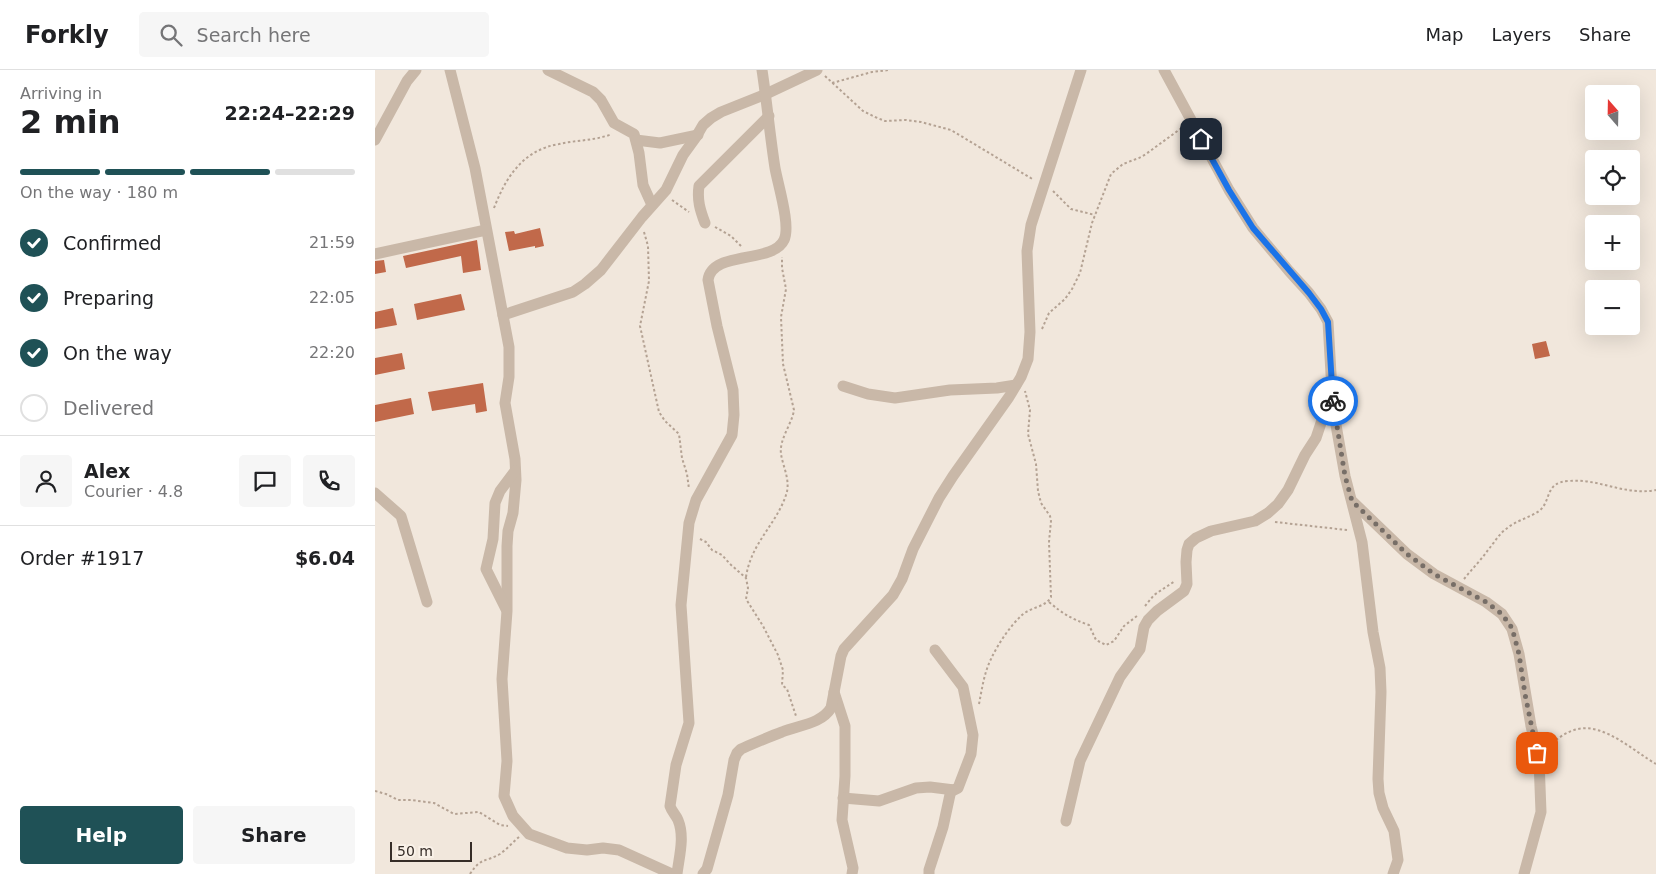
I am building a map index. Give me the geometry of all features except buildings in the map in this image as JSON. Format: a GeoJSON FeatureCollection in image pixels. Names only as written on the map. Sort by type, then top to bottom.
{"type":"FeatureCollection","features":[{"type":"Feature","properties":{"kind":"street"},"geometry":{"type":"LineString","coordinates":[[375,140],[407,81],[416,70]]}},
{"type":"Feature","properties":{"kind":"street"},"geometry":{"type":"LineString","coordinates":[[450,70],[475,168],[509,356],[506,412],[513,448],[515,492],[507,546],[507,611],[502,679],[507,760],[504,796],[513,816],[529,834],[567,848],[619,850],[672,874]]}},
{"type":"Feature","properties":{"kind":"street"},"geometry":{"type":"LineString","coordinates":[[548,70],[593,92],[601,100],[611,120],[634,134],[639,153],[641,178],[652,205]]}},
{"type":"Feature","properties":{"kind":"street"},"geometry":{"type":"LineString","coordinates":[[677,874],[682,837],[678,820],[671,812],[670,806],[676,765],[689,723],[681,604],[689,523],[696,500],[733,434],[733,390],[717,326],[708,280],[709,274],[717,266],[735,259],[775,250],[785,239],[786,228],[775,169],[762,70]]}},
{"type":"Feature","properties":{"kind":"street"},"geometry":{"type":"LineString","coordinates":[[705,874],[728,795],[737,753],[741,749],[813,722],[831,708],[833,690],[844,649],[893,595],[902,579],[913,549],[939,498],[1019,381],[1028,359],[1030,332],[1027,251],[1031,226],[1081,70]]}},
{"type":"Feature","properties":{"kind":"street"},"geometry":{"type":"LineString","coordinates":[[1164,70],[1229,190],[1253,228],[1309,293],[1328,322],[1333,408],[1345,476],[1359,531],[1380,668],[1378,779],[1379,794],[1383,808],[1394,831],[1398,860],[1393,874]]}},
{"type":"Feature","properties":{"kind":"street"},"geometry":{"type":"LineString","coordinates":[[503,315],[573,292],[601,270],[639,220],[666,190],[683,156],[703,124],[728,108],[821,73]]}},
{"type":"Feature","properties":{"kind":"street"},"geometry":{"type":"LineString","coordinates":[[705,223],[700,210],[699,186],[769,116]]}},
{"type":"Feature","properties":{"kind":"street"},"geometry":{"type":"LineString","coordinates":[[636,140],[660,143],[697,135]]}},
{"type":"Feature","properties":{"kind":"street"},"geometry":{"type":"LineString","coordinates":[[375,254],[486,228]]}},
{"type":"Feature","properties":{"kind":"street"},"geometry":{"type":"LineString","coordinates":[[843,386],[868,394],[895,398],[950,390],[997,388],[1019,381]]}},
{"type":"Feature","properties":{"kind":"street"},"geometry":{"type":"LineString","coordinates":[[1065,821],[1080,761],[1120,677],[1140,649],[1144,627],[1157,611],[1184,591],[1187,584],[1186,562],[1189,544],[1196,538],[1211,531],[1261,518],[1278,504],[1288,490],[1305,454],[1316,438],[1323,417],[1333,408]]}},
{"type":"Feature","properties":{"kind":"street"},"geometry":{"type":"LineString","coordinates":[[507,611],[486,569],[492,548],[495,503],[515,470]]}},
{"type":"Feature","properties":{"kind":"street"},"geometry":{"type":"LineString","coordinates":[[375,493],[401,516],[427,602]]}},
{"type":"Feature","properties":{"kind":"street"},"geometry":{"type":"LineString","coordinates":[[1352,501],[1407,554],[1434,574],[1486,602],[1502,614],[1512,628],[1519,654],[1526,702],[1539,760],[1541,812],[1525,874]]}},
{"type":"Feature","properties":{"kind":"street"},"geometry":{"type":"LineString","coordinates":[[843,798],[879,801],[921,787],[956,790],[971,754],[973,735],[963,687],[935,650]]}},
{"type":"Feature","properties":{"kind":"street"},"geometry":{"type":"LineString","coordinates":[[833,690],[845,726],[842,827],[853,868],[852,874]]}},
{"type":"Feature","properties":{"kind":"street"},"geometry":{"type":"LineString","coordinates":[[929,874],[943,828],[951,790]]}},
{"type":"Feature","properties":{"kind":"path"},"geometry":{"type":"LineString","coordinates":[[832,83],[872,72],[889,70]]}},
{"type":"Feature","properties":{"kind":"path"},"geometry":{"type":"LineString","coordinates":[[821,73],[863,111],[885,121],[906,120],[921,122],[951,130],[1053,191],[1071,208],[1095,214]]}},
{"type":"Feature","properties":{"kind":"path"},"geometry":{"type":"LineString","coordinates":[[1039,336],[1049,314],[1069,294],[1080,273],[1088,236],[1111,174],[1116,168],[1139,158],[1192,122]]}},
{"type":"Feature","properties":{"kind":"path"},"geometry":{"type":"LineString","coordinates":[[486,228],[503,187],[516,166],[523,160],[534,153],[557,144],[605,137],[626,129]]}},
{"type":"Feature","properties":{"kind":"path"},"geometry":{"type":"LineString","coordinates":[[639,220],[648,246],[650,259],[649,281],[640,326],[659,412],[665,421],[679,434],[689,490]]}},
{"type":"Feature","properties":{"kind":"path"},"geometry":{"type":"LineString","coordinates":[[745,577],[753,553],[764,532],[774,520],[787,491],[786,471],[781,452],[785,434],[795,410],[783,364],[781,317],[786,289],[782,268],[781,244]]}},
{"type":"Feature","properties":{"kind":"path"},"geometry":{"type":"LineString","coordinates":[[1019,381],[1029,402],[1028,434],[1036,464],[1038,491],[1041,503],[1048,512],[1051,521],[1049,568],[1051,591],[1049,602]]}},
{"type":"Feature","properties":{"kind":"path"},"geometry":{"type":"LineString","coordinates":[[1457,586],[1506,528],[1540,510],[1545,504],[1549,492],[1560,482],[1569,480],[1636,491],[1656,490]]}},
{"type":"Feature","properties":{"kind":"path"},"geometry":{"type":"LineString","coordinates":[[1261,518],[1291,525],[1359,531]]}},
{"type":"Feature","properties":{"kind":"path"},"geometry":{"type":"LineString","coordinates":[[688,535],[706,542],[709,548],[723,555],[729,564],[745,577],[748,584],[746,599],[778,655],[783,670],[782,685],[787,689],[800,726]]}},
{"type":"Feature","properties":{"kind":"path"},"geometry":{"type":"LineString","coordinates":[[1143,609],[1154,595],[1178,579]]}},
{"type":"Feature","properties":{"kind":"path"},"geometry":{"type":"LineString","coordinates":[[1049,602],[1059,612],[1089,625],[1096,640],[1106,644],[1114,641],[1124,626],[1139,613]]}},
{"type":"Feature","properties":{"kind":"path"},"geometry":{"type":"LineString","coordinates":[[979,704],[990,659],[999,644],[1028,610],[1049,602]]}},
{"type":"Feature","properties":{"kind":"path"},"geometry":{"type":"LineString","coordinates":[[1537,753],[1568,732],[1581,728],[1600,730],[1611,735],[1656,764]]}},
{"type":"Feature","properties":{"kind":"path"},"geometry":{"type":"LineString","coordinates":[[375,791],[398,800],[433,803],[457,815],[479,812],[500,825],[524,828]]}},
{"type":"Feature","properties":{"kind":"path"},"geometry":{"type":"LineString","coordinates":[[470,874],[476,865],[503,852],[524,828]]}},
{"type":"Feature","properties":{"kind":"way so far"},"geometry":{"type":"LineString","coordinates":[[1333,401],[1345,476],[1352,501],[1407,554],[1434,574],[1486,602],[1502,614],[1512,628],[1519,654],[1537,753]]}},
{"type":"Feature","properties":{"kind":"route"},"geometry":{"type":"LineString","coordinates":[[1201,139],[1229,190],[1253,228],[1309,293],[1328,322],[1333,401]]}}]}
